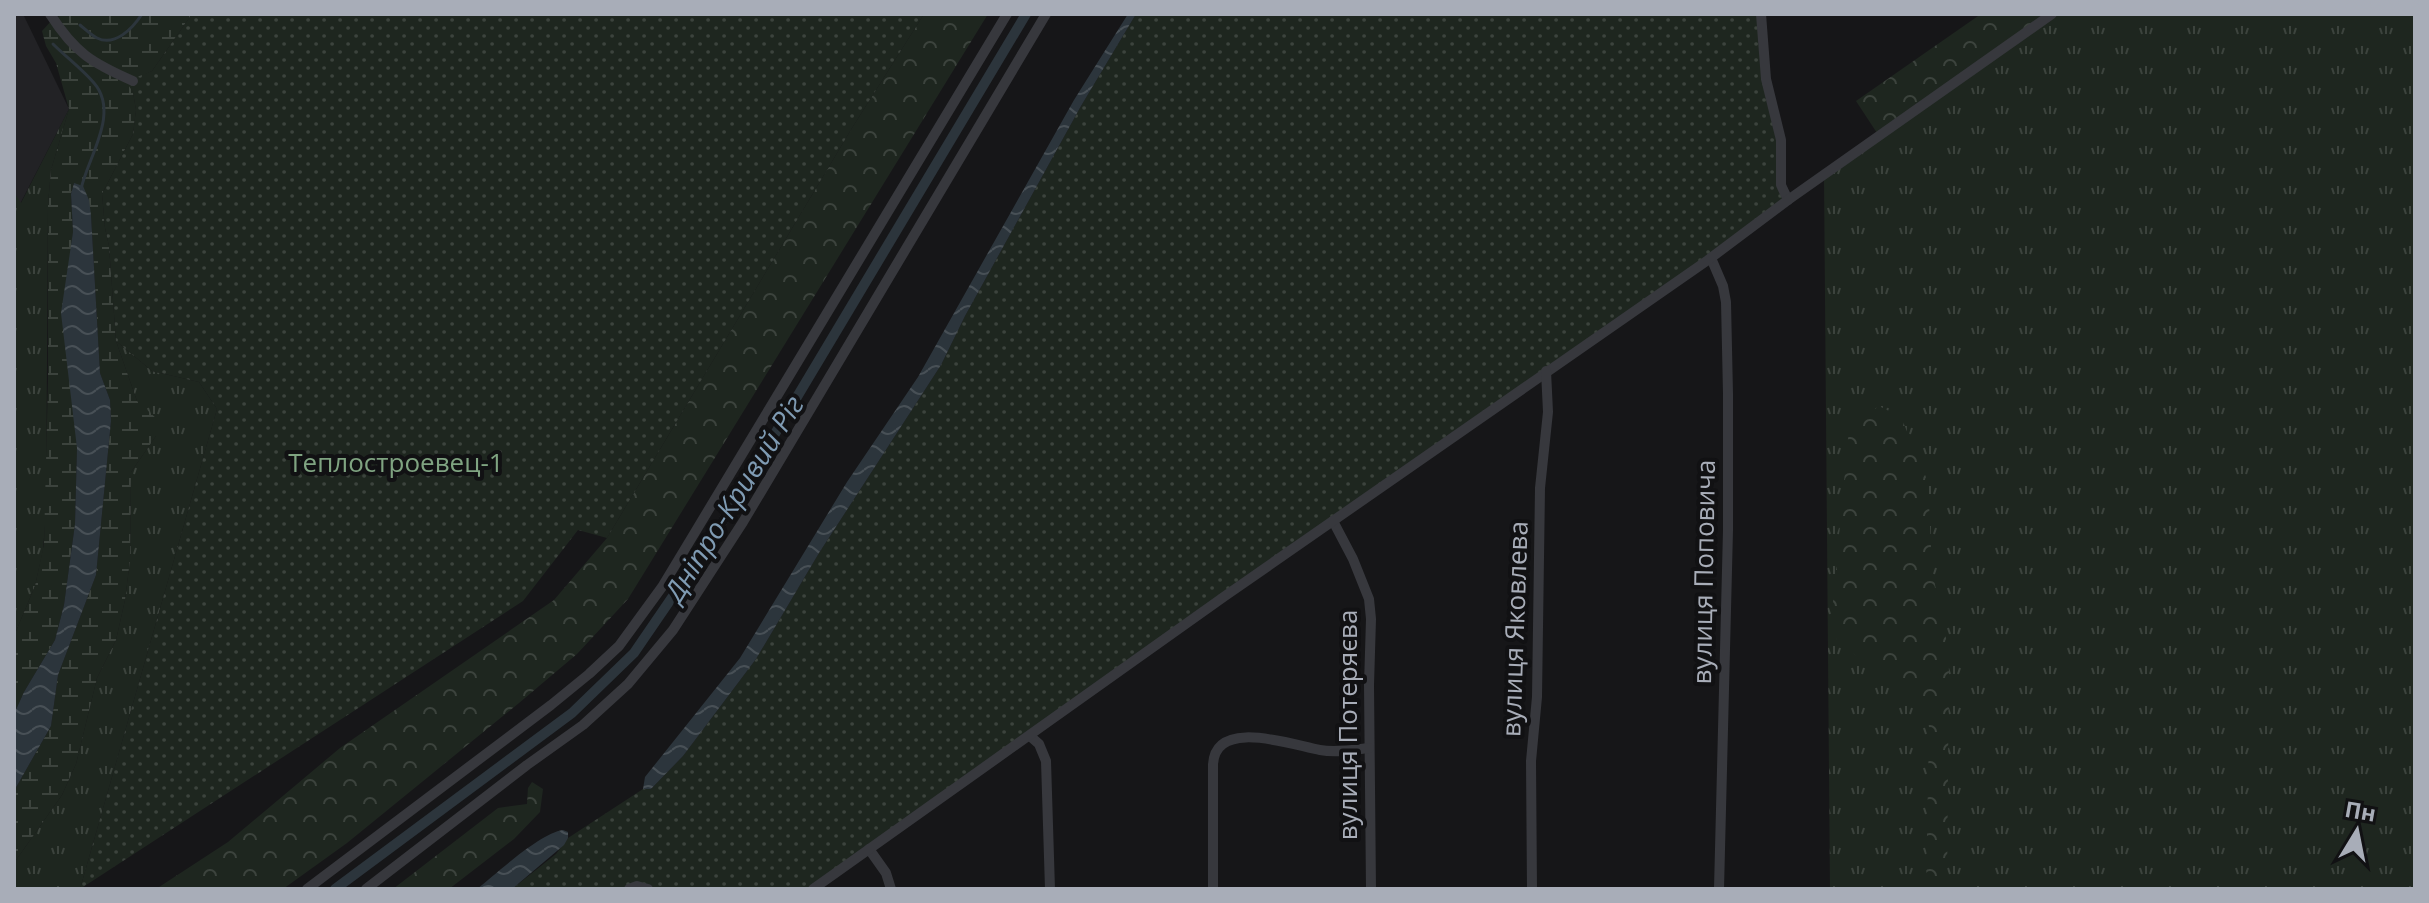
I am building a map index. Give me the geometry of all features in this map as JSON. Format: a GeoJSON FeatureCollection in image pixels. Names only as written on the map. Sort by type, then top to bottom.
{"type":"FeatureCollection","features":[{"type":"Feature","properties":{"kind":"street"},"geometry":{"type":"LineString","coordinates":[[50,14],[62,32],[90,61],[133,81]]}},
{"type":"Feature","properties":{"kind":"street"},"geometry":{"type":"LineString","coordinates":[[307,889],[551,705],[619,646],[662,587],[1007,14]]}},
{"type":"Feature","properties":{"kind":"street"},"geometry":{"type":"LineString","coordinates":[[366,889],[583,725],[628,684],[673,630],[743,522],[1046,14]]}},
{"type":"Feature","properties":{"kind":"street"},"geometry":{"type":"LineString","coordinates":[[1761,14],[1766,79],[1781,140],[1781,185],[1788,200]]}},
{"type":"Feature","properties":{"kind":"street"},"geometry":{"type":"LineString","coordinates":[[813,889],[1546,371],[1711,258],[2052,14]]}},
{"type":"Feature","properties":{"kind":"street","name":"вулиця Поповича"},"geometry":{"type":"LineString","coordinates":[[1711,258],[1726,302],[1728,394],[1728,530],[1719,889]]}},
{"type":"Feature","properties":{"kind":"street","name":"вулиця Яковлева"},"geometry":{"type":"LineString","coordinates":[[1532,889],[1531,761],[1537,697],[1540,488],[1548,412],[1546,371]]}},
{"type":"Feature","properties":{"kind":"street","name":"вулиця Потеряєва"},"geometry":{"type":"LineString","coordinates":[[1333,521],[1369,599],[1371,889]]}},
{"type":"Feature","properties":{"kind":"street"},"geometry":{"type":"LineString","coordinates":[[1030,736],[1039,744],[1046,761],[1050,889]]}},
{"type":"Feature","properties":{"kind":"street"},"geometry":{"type":"LineString","coordinates":[[1213,889],[1213,765],[1214,754],[1219,747],[1230,741],[1255,737],[1322,750],[1369,748]]}},
{"type":"Feature","properties":{"kind":"street"},"geometry":{"type":"LineString","coordinates":[[869,849],[886,873],[891,889]]}},
{"type":"Feature","properties":{"kind":"street"},"geometry":{"type":"LineString","coordinates":[[629,889],[637,886],[648,889]]}},
{"type":"Feature","properties":{"kind":"shaded area"},"geometry":{"type":"Polygon","coordinates":[[[14,14],[23,14],[69,109],[20,204],[14,192],[14,14]]]}},
{"type":"Feature","properties":{"kind":"green space"},"geometry":{"type":"Polygon","coordinates":[[[64,14],[192,14],[152,71],[137,78],[124,76],[133,92],[136,110],[133,134],[102,194],[116,341],[137,401],[157,419],[156,436],[131,472],[130,560],[125,600],[116,640],[97,678],[76,764],[62,795],[14,863],[14,791],[51,726],[58,675],[96,575],[111,421],[110,400],[100,373],[91,215],[74,183],[71,194],[71,255],[77,448],[75,524],[64,605],[55,640],[14,714],[14,636],[35,586],[44,544],[48,204],[51,170],[69,109],[56,63],[42,31],[53,19],[64,14]]]}},
{"type":"Feature","properties":{"kind":"green space","name":"Теплостроевец-1"},"geometry":{"type":"Polygon","coordinates":[[[192,14],[924,14],[852,128],[607,538],[578,530],[523,601],[80,889],[217,409],[199,382],[152,371],[116,341],[102,194],[133,134],[136,110],[133,92],[122,76],[137,77],[152,71],[192,14]]]}},
{"type":"Feature","properties":{"kind":"green space"},"geometry":{"type":"Polygon","coordinates":[[[924,14],[988,14],[628,599],[577,654],[519,703],[347,843],[283,889],[156,889],[228,842],[340,748],[554,600],[607,538],[852,128],[924,14]]]}},
{"type":"Feature","properties":{"kind":"green space"},"geometry":{"type":"Polygon","coordinates":[[[1136,14],[1761,14],[1766,79],[1781,140],[1779,172],[1788,200],[813,889],[512,889],[556,854],[568,838],[643,789],[651,789],[683,756],[756,659],[819,553],[941,365],[1081,106],[1136,14]]]}},
{"type":"Feature","properties":{"kind":"green space"},"geometry":{"type":"Polygon","coordinates":[[[1981,14],[2052,14],[1879,136],[1856,101],[1981,14]]]}},
{"type":"Feature","properties":{"kind":"green space"},"geometry":{"type":"Polygon","coordinates":[[[2052,14],[2415,14],[2415,889],[1830,889],[1824,175],[2052,14]]]}},
{"type":"Feature","properties":{"kind":"green space"},"geometry":{"type":"Polygon","coordinates":[[[69,109],[51,170],[48,204],[46,511],[43,550],[35,586],[14,636],[14,192],[21,203],[69,109]]]}},
{"type":"Feature","properties":{"kind":"green space"},"geometry":{"type":"Polygon","coordinates":[[[116,341],[152,371],[199,382],[217,409],[80,889],[14,889],[14,863],[62,795],[76,764],[97,678],[116,640],[130,560],[131,472],[156,436],[137,401],[116,341]]]}},
{"type":"Feature","properties":{"kind":"green space"},"geometry":{"type":"Polygon","coordinates":[[[1879,406],[1901,417],[1928,482],[1932,570],[1949,653],[1947,889],[1926,889],[1929,727],[1921,685],[1880,675],[1837,640],[1832,613],[1849,428],[1879,406]]]}},
{"type":"Feature","properties":{"kind":"green space"},"geometry":{"type":"Polygon","coordinates":[[[532,782],[543,789],[540,812],[514,839],[449,889],[393,889],[498,808],[527,804],[528,788],[532,782]]]}},
{"type":"Feature","properties":{"kind":"water"},"geometry":{"type":"Polygon","coordinates":[[[1128,14],[1136,14],[1081,106],[941,365],[819,553],[756,659],[683,756],[651,789],[643,789],[645,777],[740,658],[847,482],[918,377],[1074,100],[1128,14]]]}},
{"type":"Feature","properties":{"kind":"water"},"geometry":{"type":"Polygon","coordinates":[[[74,183],[83,186],[89,200],[100,373],[110,400],[111,421],[96,575],[58,675],[51,726],[14,791],[14,714],[55,640],[64,605],[75,524],[77,448],[61,313],[73,232],[71,194],[74,183]]]}},
{"type":"Feature","properties":{"kind":"water"},"geometry":{"type":"Polygon","coordinates":[[[563,830],[568,832],[564,845],[512,889],[477,889],[531,846],[563,830]]]}},
{"type":"Feature","properties":{"kind":"waterway"},"geometry":{"type":"LineString","coordinates":[[80,25],[97,38],[110,40],[129,30],[142,14]]}},
{"type":"Feature","properties":{"kind":"waterway","name":"Дніпро-Кривий Ріг"},"geometry":{"type":"LineString","coordinates":[[335,889],[572,713],[634,653],[712,539],[1026,14]]}},
{"type":"Feature","properties":{"kind":"waterway"},"geometry":{"type":"LineString","coordinates":[[53,44],[94,83],[104,108],[100,135],[81,189]]}}]}
